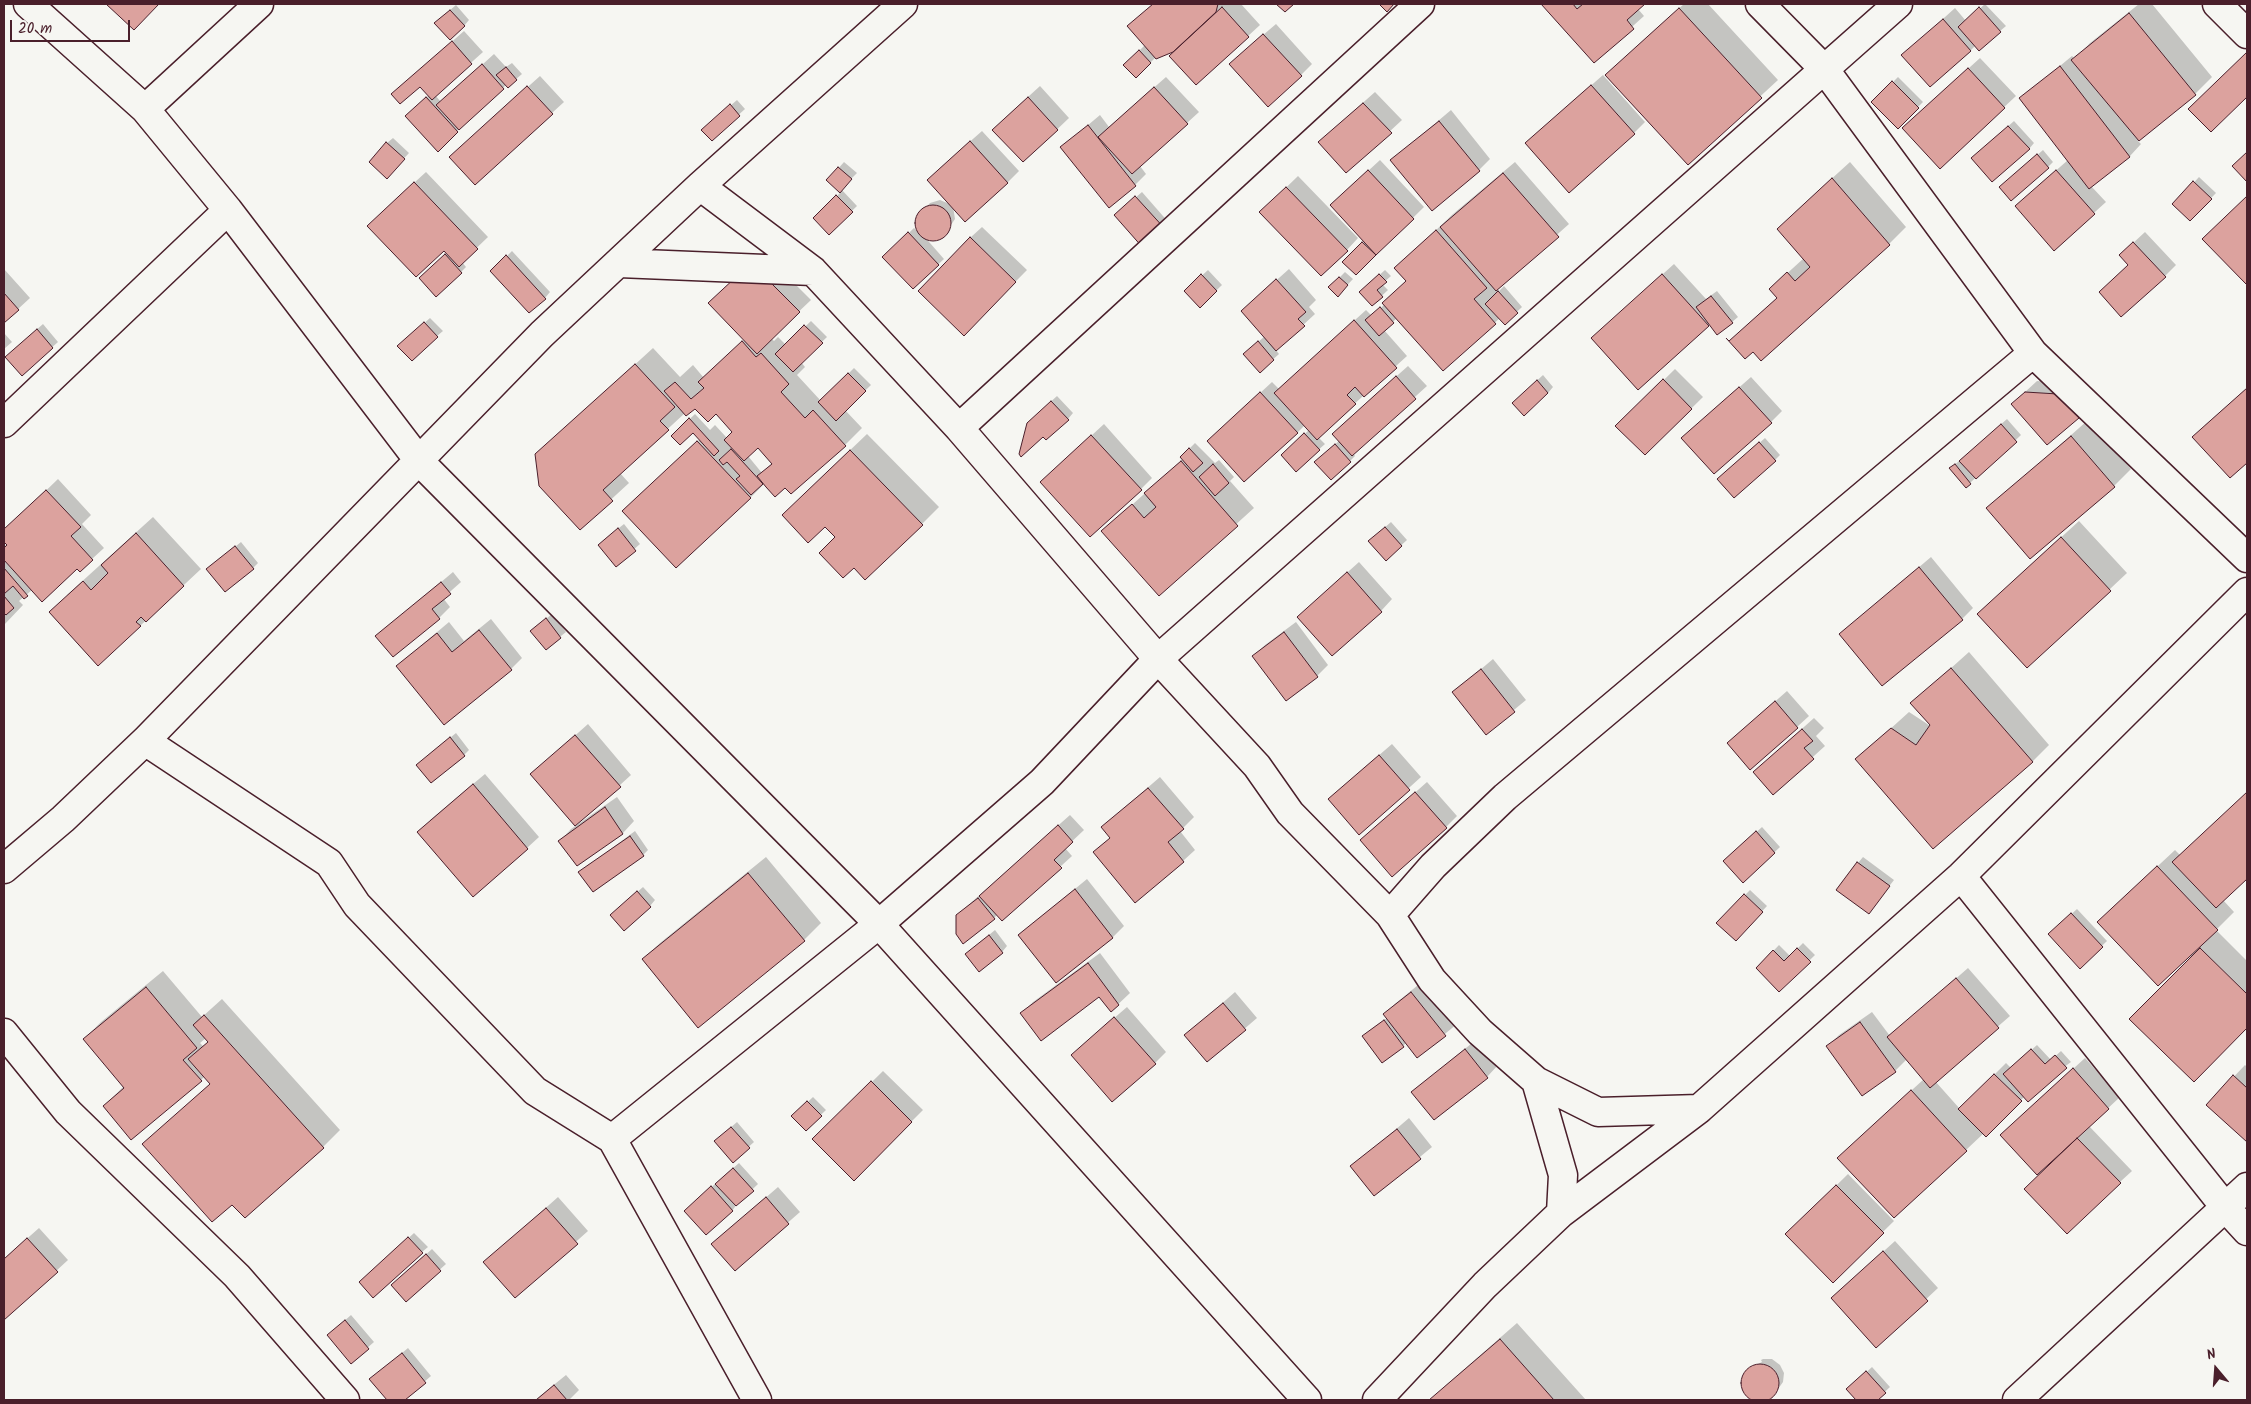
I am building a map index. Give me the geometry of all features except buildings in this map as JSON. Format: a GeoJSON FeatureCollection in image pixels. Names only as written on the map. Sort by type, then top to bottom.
{"type":"FeatureCollection","features":[{"type":"Feature","properties":{"kind":"street"},"geometry":{"type":"LineString","coordinates":[[28,4],[146,109],[228,210],[420,462],[879,924],[1307,1400]]}},
{"type":"Feature","properties":{"kind":"street"},"geometry":{"type":"LineString","coordinates":[[146,109],[259,4]]}},
{"type":"Feature","properties":{"kind":"street"},"geometry":{"type":"LineString","coordinates":[[4,869],[63,819],[145,741],[420,462],[542,334],[700,186],[902,4]]}},
{"type":"Feature","properties":{"kind":"street"},"geometry":{"type":"LineString","coordinates":[[959,428],[1420,4]]}},
{"type":"Feature","properties":{"kind":"street"},"geometry":{"type":"LineString","coordinates":[[1760,4],[1825,70],[2032,352],[2247,558]]}},
{"type":"Feature","properties":{"kind":"street"},"geometry":{"type":"LineString","coordinates":[[612,1139],[879,924],[1042,782],[1158,659],[1898,4]]}},
{"type":"Feature","properties":{"kind":"street"},"geometry":{"type":"LineString","coordinates":[[2218,4],[2247,34]]}},
{"type":"Feature","properties":{"kind":"street"},"geometry":{"type":"LineString","coordinates":[[700,186],[813,272],[959,428],[1158,659],[1257,766],[1290,813],[1390,915],[1432,980],[1480,1032],[1536,1081],[1598,1112],[1699,1109]]}},
{"type":"Feature","properties":{"kind":"street"},"geometry":{"type":"LineString","coordinates":[[4,423],[228,210]]}},
{"type":"Feature","properties":{"kind":"street"},"geometry":{"type":"LineString","coordinates":[[619,263],[813,272]]}},
{"type":"Feature","properties":{"kind":"street"},"geometry":{"type":"LineString","coordinates":[[1390,915],[1433,866],[1505,798],[2032,352]]}},
{"type":"Feature","properties":{"kind":"street"},"geometry":{"type":"LineString","coordinates":[[1377,1400],[1485,1285],[1561,1213],[1699,1109],[1961,876],[2247,592]]}},
{"type":"Feature","properties":{"kind":"street"},"geometry":{"type":"LineString","coordinates":[[145,741],[329,863],[357,906],[534,1091],[612,1139],[757,1400]]}},
{"type":"Feature","properties":{"kind":"street"},"geometry":{"type":"LineString","coordinates":[[1961,876],[2225,1207],[2247,1231]]}},
{"type":"Feature","properties":{"kind":"street"},"geometry":{"type":"LineString","coordinates":[[4,1032],[68,1112],[237,1276],[345,1400]]}},
{"type":"Feature","properties":{"kind":"street"},"geometry":{"type":"LineString","coordinates":[[1536,1081],[1563,1175],[1561,1213]]}},
{"type":"Feature","properties":{"kind":"street"},"geometry":{"type":"LineString","coordinates":[[2017,1400],[2247,1187]]}}]}
